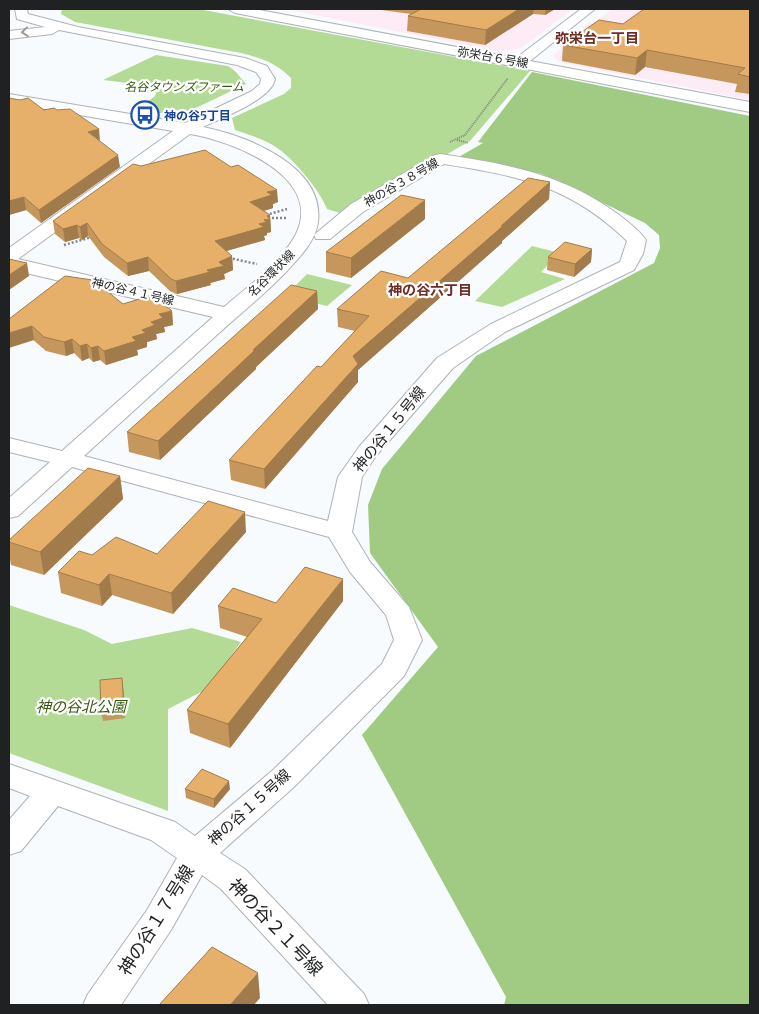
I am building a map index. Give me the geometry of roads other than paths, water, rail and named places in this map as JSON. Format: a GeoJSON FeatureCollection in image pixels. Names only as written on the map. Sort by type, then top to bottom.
{"type":"FeatureCollection","features":[{"type":"Feature","properties":{"kind":"street"},"geometry":{"type":"LineString","coordinates":[[9,257],[186,129],[258,94],[267,85],[266,74],[256,66],[240,60],[77,31],[22,16],[21,9]]}},
{"type":"Feature","properties":{"kind":"street","name":"弥栄台６号線"},"geometry":{"type":"LineString","coordinates":[[239,9],[750,107]]}},
{"type":"Feature","properties":{"kind":"street"},"geometry":{"type":"LineString","coordinates":[[520,62],[589,9]]}},
{"type":"Feature","properties":{"kind":"street"},"geometry":{"type":"LineString","coordinates":[[9,35],[38,31],[77,31]]}},
{"type":"Feature","properties":{"kind":"street","name":"名谷環状線"},"geometry":{"type":"LineString","coordinates":[[9,98],[80,108],[220,135],[251,146],[277,161],[293,176],[302,189],[310,212],[309,224],[293,252],[228,314],[9,511]]}},
{"type":"Feature","properties":{"kind":"street","name":"神の谷３８号線"},"geometry":{"type":"LineString","coordinates":[[324,235],[357,208],[441,158],[518,172]]}},
{"type":"Feature","properties":{"kind":"street","name":"神の谷１５号線"},"geometry":{"type":"LineString","coordinates":[[197,854],[284,778],[394,669],[408,640],[399,614],[359,566],[339,532],[350,477],[367,452],[444,363],[498,328],[627,266],[634,254],[636,240],[623,225],[560,187],[518,172]]}},
{"type":"Feature","properties":{"kind":"street","name":"神の谷４１号線"},"geometry":{"type":"LineString","coordinates":[[9,263],[228,314]]}},
{"type":"Feature","properties":{"kind":"street"},"geometry":{"type":"LineString","coordinates":[[9,445],[66,458],[339,532]]}},
{"type":"Feature","properties":{"kind":"street","name":"神の谷１７号線"},"geometry":{"type":"LineString","coordinates":[[9,776],[163,832],[197,854],[159,920],[101,1005]]}},
{"type":"Feature","properties":{"kind":"street"},"geometry":{"type":"LineString","coordinates":[[9,842],[52,792]]}},
{"type":"Feature","properties":{"kind":"street","name":"神の谷２１号線"},"geometry":{"type":"LineString","coordinates":[[197,854],[233,880],[351,1005]]}},
{"type":"Feature","properties":{"kind":"place","name":"神の谷5丁目"},"geometry":{"type":"Point","coordinates":[145,115]}},
{"type":"Feature","properties":{"kind":"district","name":"弥栄台一丁目"},"geometry":{"type":"Point","coordinates":[597,38]}},
{"type":"Feature","properties":{"kind":"district","name":"神の谷六丁目"},"geometry":{"type":"Point","coordinates":[430,290]}},
{"type":"Feature","properties":{"kind":"park label","name":"名谷タウンズファーム"},"geometry":{"type":"Point","coordinates":[184,86]}},
{"type":"Feature","properties":{"kind":"park label","name":"神の谷北公園"},"geometry":{"type":"Point","coordinates":[81,706]}}]}
